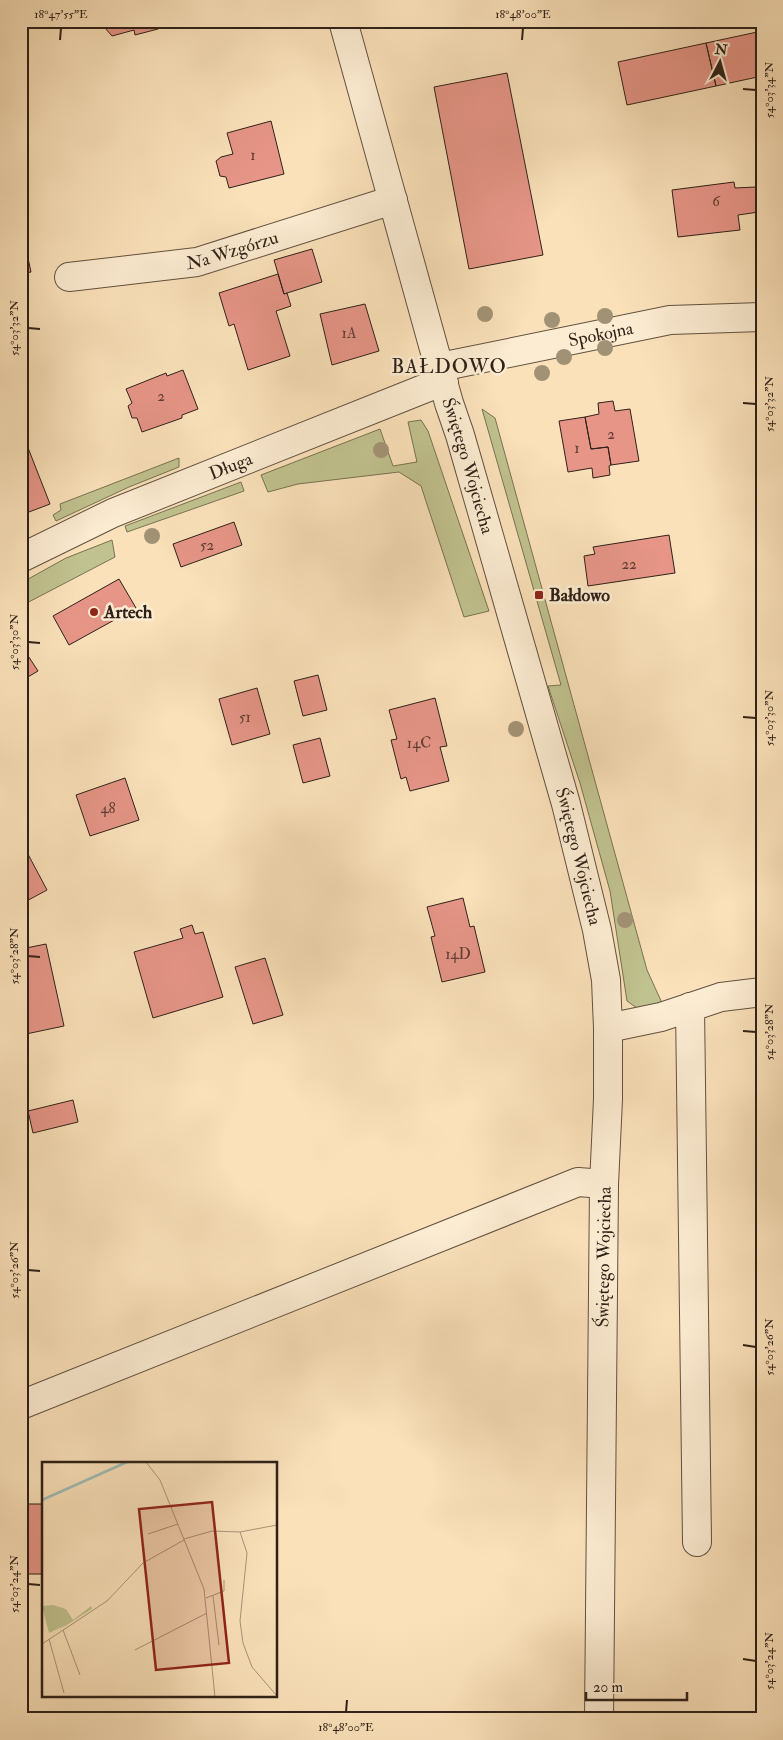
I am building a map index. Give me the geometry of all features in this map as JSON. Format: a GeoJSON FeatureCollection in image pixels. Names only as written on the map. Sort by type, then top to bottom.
{"type":"FeatureCollection","features":[{"type":"Feature","properties":{"kind":"street","name":"Świętego Wojciecha"},"geometry":{"type":"LineString","coordinates":[[344,21],[442,375],[568,812],[597,930],[606,980],[608,1099],[604,1184],[599,1719]]}},
{"type":"Feature","properties":{"kind":"street","name":"Na Wzgórzu"},"geometry":{"type":"LineString","coordinates":[[68,277],[197,262],[393,200]]}},
{"type":"Feature","properties":{"kind":"street","name":"Spokojna"},"geometry":{"type":"LineString","coordinates":[[442,375],[670,320],[762,317]]}},
{"type":"Feature","properties":{"kind":"street","name":"Długa"},"geometry":{"type":"LineString","coordinates":[[21,558],[113,513],[442,375]]}},
{"type":"Feature","properties":{"kind":"street"},"geometry":{"type":"LineString","coordinates":[[608,1028],[661,1017],[721,997],[762,992]]}},
{"type":"Feature","properties":{"kind":"street"},"geometry":{"type":"LineString","coordinates":[[690,1007],[697,1542]]}},
{"type":"Feature","properties":{"kind":"street"},"geometry":{"type":"LineString","coordinates":[[21,1406],[578,1182],[604,1184]]}},
{"type":"Feature","properties":{"kind":"green space"},"geometry":{"type":"Polygon","coordinates":[[[482,409],[495,418],[647,970],[662,1003],[637,1008],[627,1001],[610,891],[580,783],[548,686],[561,685],[482,409]]]}},
{"type":"Feature","properties":{"kind":"green space"},"geometry":{"type":"Polygon","coordinates":[[[421,420],[428,431],[489,611],[464,617],[421,486],[399,472],[298,484],[268,492],[261,475],[380,429],[393,466],[417,462],[408,422],[421,420]]]}},
{"type":"Feature","properties":{"kind":"green space"},"geometry":{"type":"Polygon","coordinates":[[[179,458],[179,467],[129,487],[56,521],[53,515],[61,510],[60,504],[179,458]]]}},
{"type":"Feature","properties":{"kind":"green space"},"geometry":{"type":"Polygon","coordinates":[[[241,482],[244,491],[127,532],[125,526],[241,482]]]}},
{"type":"Feature","properties":{"kind":"green space"},"geometry":{"type":"Polygon","coordinates":[[[112,540],[115,557],[21,606],[21,583],[66,558],[112,540]]]}},
{"type":"Feature","properties":{"kind":"building"},"geometry":{"type":"Polygon","coordinates":[[[99,21],[172,21],[158,25],[158,29],[135,35],[134,30],[112,36],[99,21]]]}},
{"type":"Feature","properties":{"kind":"building"},"geometry":{"type":"Polygon","coordinates":[[[762,31],[762,76],[716,86],[706,43],[762,31]]]}},
{"type":"Feature","properties":{"kind":"building"},"geometry":{"type":"Polygon","coordinates":[[[706,43],[716,86],[627,105],[618,62],[706,43]]]}},
{"type":"Feature","properties":{"kind":"building"},"geometry":{"type":"Polygon","coordinates":[[[507,73],[543,255],[469,269],[434,87],[507,73]]]}},
{"type":"Feature","properties":{"kind":"building"},"geometry":{"type":"Polygon","coordinates":[[[271,121],[284,174],[229,188],[226,177],[220,176],[216,161],[221,157],[233,154],[227,133],[271,121]]]}},
{"type":"Feature","properties":{"kind":"building"},"geometry":{"type":"Polygon","coordinates":[[[734,182],[735,188],[756,187],[759,212],[738,215],[740,230],[678,237],[672,190],[734,182]]]}},
{"type":"Feature","properties":{"kind":"building"},"geometry":{"type":"Polygon","coordinates":[[[21,231],[31,272],[21,274],[21,231]]]}},
{"type":"Feature","properties":{"kind":"building"},"geometry":{"type":"Polygon","coordinates":[[[312,249],[322,282],[284,294],[274,260],[312,249]]]}},
{"type":"Feature","properties":{"kind":"building"},"geometry":{"type":"Polygon","coordinates":[[[278,274],[284,294],[287,293],[291,306],[276,311],[290,356],[248,370],[234,324],[229,326],[219,293],[278,274]]]}},
{"type":"Feature","properties":{"kind":"building"},"geometry":{"type":"Polygon","coordinates":[[[365,304],[379,351],[332,365],[320,314],[365,304]]]}},
{"type":"Feature","properties":{"kind":"building"},"geometry":{"type":"Polygon","coordinates":[[[183,370],[198,409],[182,415],[182,418],[142,432],[137,418],[132,418],[128,406],[132,403],[126,389],[166,373],[167,376],[183,370]]]}},
{"type":"Feature","properties":{"kind":"building"},"geometry":{"type":"Polygon","coordinates":[[[613,401],[615,411],[630,409],[639,461],[611,465],[608,447],[591,449],[585,417],[599,414],[598,403],[613,401]]]}},
{"type":"Feature","properties":{"kind":"building"},"geometry":{"type":"Polygon","coordinates":[[[585,417],[591,449],[608,447],[611,465],[609,466],[610,475],[593,478],[592,468],[568,472],[559,421],[585,417]]]}},
{"type":"Feature","properties":{"kind":"building"},"geometry":{"type":"Polygon","coordinates":[[[23,435],[50,504],[21,515],[21,436],[23,435]]]}},
{"type":"Feature","properties":{"kind":"building"},"geometry":{"type":"Polygon","coordinates":[[[234,522],[242,545],[181,567],[173,544],[234,522]]]}},
{"type":"Feature","properties":{"kind":"building"},"geometry":{"type":"Polygon","coordinates":[[[669,535],[675,573],[588,586],[584,556],[595,554],[593,547],[669,535]]]}},
{"type":"Feature","properties":{"kind":"building","name":"Artech"},"geometry":{"type":"Polygon","coordinates":[[[119,579],[136,608],[69,645],[53,616],[119,579]]]}},
{"type":"Feature","properties":{"kind":"building"},"geometry":{"type":"Polygon","coordinates":[[[21,645],[38,671],[21,681],[21,645]]]}},
{"type":"Feature","properties":{"kind":"building"},"geometry":{"type":"Polygon","coordinates":[[[318,675],[327,710],[303,716],[294,681],[318,675]]]}},
{"type":"Feature","properties":{"kind":"building"},"geometry":{"type":"Polygon","coordinates":[[[257,688],[270,734],[232,745],[219,699],[257,688]]]}},
{"type":"Feature","properties":{"kind":"building"},"geometry":{"type":"Polygon","coordinates":[[[435,698],[447,746],[440,747],[449,781],[410,791],[406,777],[401,779],[391,740],[397,739],[389,710],[435,698]]]}},
{"type":"Feature","properties":{"kind":"building"},"geometry":{"type":"Polygon","coordinates":[[[320,738],[330,776],[303,783],[293,745],[320,738]]]}},
{"type":"Feature","properties":{"kind":"building"},"geometry":{"type":"Polygon","coordinates":[[[125,778],[139,820],[90,836],[76,795],[125,778]]]}},
{"type":"Feature","properties":{"kind":"building"},"geometry":{"type":"Polygon","coordinates":[[[21,841],[47,890],[21,904],[21,841]]]}},
{"type":"Feature","properties":{"kind":"building"},"geometry":{"type":"Polygon","coordinates":[[[463,898],[470,927],[474,926],[485,972],[442,982],[431,937],[435,936],[427,907],[463,898]]]}},
{"type":"Feature","properties":{"kind":"building"},"geometry":{"type":"Polygon","coordinates":[[[192,925],[195,934],[203,932],[223,997],[153,1018],[134,952],[183,938],[180,929],[192,925]]]}},
{"type":"Feature","properties":{"kind":"building"},"geometry":{"type":"Polygon","coordinates":[[[46,944],[64,1026],[26,1034],[21,1012],[21,949],[46,944]]]}},
{"type":"Feature","properties":{"kind":"building"},"geometry":{"type":"Polygon","coordinates":[[[265,958],[283,1015],[253,1024],[235,967],[265,958]]]}},
{"type":"Feature","properties":{"kind":"building"},"geometry":{"type":"Polygon","coordinates":[[[73,1100],[78,1122],[33,1133],[28,1111],[73,1100]]]}},
{"type":"Feature","properties":{"kind":"building"},"geometry":{"type":"Polygon","coordinates":[[[21,1504],[42,1504],[42,1574],[21,1574],[21,1504]]]}},
{"type":"Feature","properties":{"kind":"place","name":"Bałdowo"},"geometry":{"type":"Point","coordinates":[539,595]}},
{"type":"Feature","properties":{"kind":"place","name":"Artech"},"geometry":{"type":"Point","coordinates":[94,612]}},
{"type":"Feature","properties":{"kind":"district","name":"BAŁDOWO"},"geometry":{"type":"Point","coordinates":[449,366]}}]}
